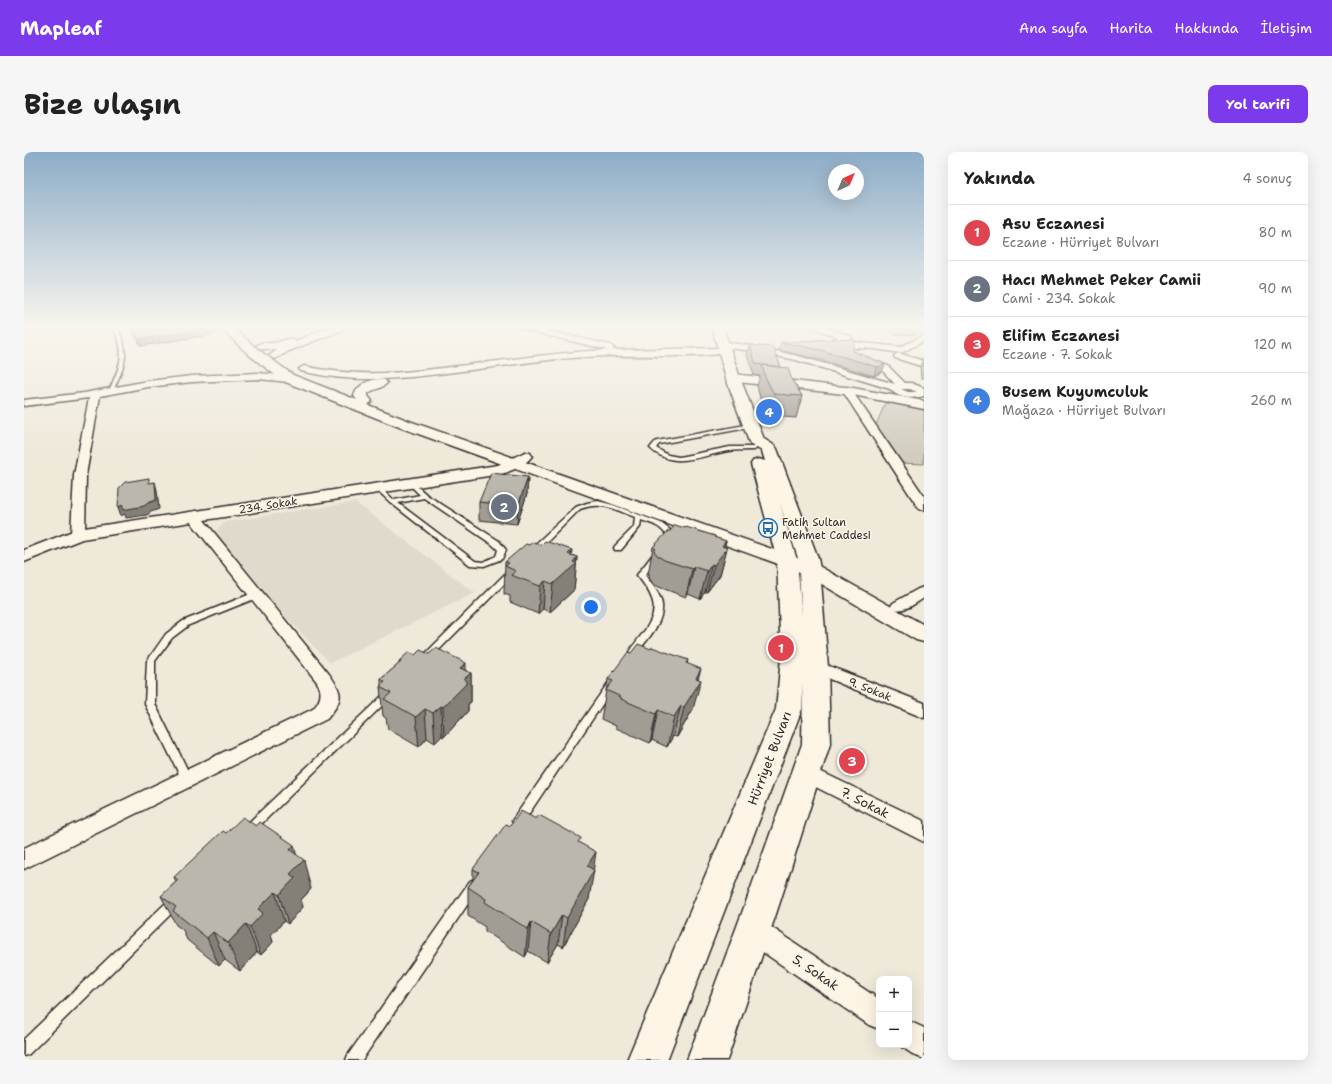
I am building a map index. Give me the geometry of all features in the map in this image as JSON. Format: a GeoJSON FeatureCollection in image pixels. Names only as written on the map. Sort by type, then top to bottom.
{"type":"FeatureCollection","features":[{"type":"Feature","properties":{"kind":"main road"},"geometry":{"type":"LineString","coordinates":[[287,369],[342,400],[520,459]]}},
{"type":"Feature","properties":{"kind":"main road"},"geometry":{"type":"LineString","coordinates":[[290,369],[294,373],[335,385],[365,401],[520,459],[797,558],[899,606],[924,620]]}},
{"type":"Feature","properties":{"kind":"main road","name":"Hürriyet Bulvarı"},"geometry":{"type":"LineString","coordinates":[[647,1060],[789,709],[793,658],[797,558],[769,494],[754,439],[730,369]]}},
{"type":"Feature","properties":{"kind":"main road"},"geometry":{"type":"LineString","coordinates":[[365,401],[361,396],[362,391],[369,386],[380,383]]}},
{"type":"Feature","properties":{"kind":"main road","name":"Hürriyet Bulvarı"},"geometry":{"type":"LineString","coordinates":[[707,1060],[816,744],[816,667],[797,558],[769,449],[754,439]]}},
{"type":"Feature","properties":{"kind":"main road"},"geometry":{"type":"LineString","coordinates":[[797,558],[924,634]]}},
{"type":"Feature","properties":{"kind":"street"},"geometry":{"type":"LineString","coordinates":[[24,403],[95,394],[168,381],[199,378],[294,373],[384,378],[465,369]]}},
{"type":"Feature","properties":{"kind":"street"},"geometry":{"type":"LineString","coordinates":[[335,385],[380,383],[482,369]]}},
{"type":"Feature","properties":{"kind":"street"},"geometry":{"type":"LineString","coordinates":[[836,369],[896,390],[918,395],[922,393],[921,388]]}},
{"type":"Feature","properties":{"kind":"street"},"geometry":{"type":"LineString","coordinates":[[886,369],[896,390]]}},
{"type":"Feature","properties":{"kind":"street"},"geometry":{"type":"LineString","coordinates":[[199,378],[294,373]]}},
{"type":"Feature","properties":{"kind":"street"},"geometry":{"type":"LineString","coordinates":[[733,378],[847,390],[896,390],[924,405]]}},
{"type":"Feature","properties":{"kind":"street"},"geometry":{"type":"LineString","coordinates":[[847,390],[924,506]]}},
{"type":"Feature","properties":{"kind":"street"},"geometry":{"type":"LineString","coordinates":[[78,534],[80,475],[95,394]]}},
{"type":"Feature","properties":{"kind":"street","name":"234. Sokak"},"geometry":{"type":"LineString","coordinates":[[24,557],[78,534],[501,469],[520,459]]}},
{"type":"Feature","properties":{"kind":"street"},"geometry":{"type":"LineString","coordinates":[[24,859],[320,714],[330,702],[330,689],[323,678],[194,517]]}},
{"type":"Feature","properties":{"kind":"street"},"geometry":{"type":"LineString","coordinates":[[899,606],[924,592]]}},
{"type":"Feature","properties":{"kind":"street","name":"9. Sokak"},"geometry":{"type":"LineString","coordinates":[[816,667],[924,711]]}},
{"type":"Feature","properties":{"kind":"street","name":"7. Sokak"},"geometry":{"type":"LineString","coordinates":[[807,773],[924,832]]}},
{"type":"Feature","properties":{"kind":"street","name":"5. Sokak"},"geometry":{"type":"LineString","coordinates":[[753,930],[876,1012]]}},
{"type":"Feature","properties":{"kind":"street"},"geometry":{"type":"LineString","coordinates":[[912,1037],[924,1045]]}},
{"type":"Feature","properties":{"kind":"lane"},"geometry":{"type":"LineString","coordinates":[[111,391],[120,369]]}},
{"type":"Feature","properties":{"kind":"lane"},"geometry":{"type":"LineString","coordinates":[[754,439],[730,449],[679,459],[666,457],[653,448],[657,443],[754,439]]}},
{"type":"Feature","properties":{"kind":"lane"},"geometry":{"type":"LineString","coordinates":[[378,488],[393,502],[473,563],[484,564],[499,557],[502,550],[496,543],[425,496],[411,483]]}},
{"type":"Feature","properties":{"kind":"lane"},"geometry":{"type":"LineString","coordinates":[[393,502],[425,496]]}},
{"type":"Feature","properties":{"kind":"lane"},"geometry":{"type":"LineString","coordinates":[[415,668],[578,508],[589,504],[598,503],[611,506],[659,524],[668,531],[672,539],[641,575],[652,591],[658,606],[655,620],[628,660]]}},
{"type":"Feature","properties":{"kind":"lane"},"geometry":{"type":"LineString","coordinates":[[618,548],[637,527],[638,516]]}},
{"type":"Feature","properties":{"kind":"lane"},"geometry":{"type":"LineString","coordinates":[[187,779],[150,704],[151,661],[169,636],[186,623],[256,596]]}},
{"type":"Feature","properties":{"kind":"lane"},"geometry":{"type":"LineString","coordinates":[[511,831],[619,673]]}},
{"type":"Feature","properties":{"kind":"lane"},"geometry":{"type":"LineString","coordinates":[[241,838],[398,684]]}},
{"type":"Feature","properties":{"kind":"lane"},"geometry":{"type":"LineString","coordinates":[[353,1060],[479,877]]}},
{"type":"Feature","properties":{"kind":"lane"},"geometry":{"type":"LineString","coordinates":[[24,1049],[185,892]]}},
{"type":"Feature","properties":{"kind":"shaded area"},"geometry":{"type":"Polygon","coordinates":[[[886,401],[924,409],[924,464],[899,463],[874,430],[886,401]]]}},
{"type":"Feature","properties":{"kind":"shaded area"},"geometry":{"type":"Polygon","coordinates":[[[355,502],[475,593],[330,663],[269,599],[214,533],[225,522],[355,502]]]}},
{"type":"Feature","properties":{"kind":"building"},"geometry":{"type":"Polygon","coordinates":[[[763,369],[788,369],[792,380],[802,396],[774,394],[765,377],[763,369]]]}},
{"type":"Feature","properties":{"kind":"building"},"geometry":{"type":"Polygon","coordinates":[[[491,473],[528,477],[518,506],[479,502],[491,473]]]}},
{"type":"Feature","properties":{"kind":"building"},"geometry":{"type":"Polygon","coordinates":[[[149,478],[149,483],[155,482],[156,500],[144,506],[123,510],[123,505],[118,507],[119,488],[125,482],[149,478]]]}},
{"type":"Feature","properties":{"kind":"building"},"geometry":{"type":"Polygon","coordinates":[[[675,525],[715,536],[714,537],[726,541],[722,546],[727,548],[714,565],[712,564],[707,571],[694,567],[692,569],[664,560],[658,556],[654,551],[656,549],[653,547],[675,525]]]}},
{"type":"Feature","properties":{"kind":"building"},"geometry":{"type":"Polygon","coordinates":[[[545,541],[572,550],[568,554],[577,557],[573,562],[577,563],[553,584],[545,581],[540,586],[511,575],[516,571],[505,566],[509,563],[505,562],[526,544],[529,545],[533,542],[541,545],[545,541]]]}},
{"type":"Feature","properties":{"kind":"building"},"geometry":{"type":"Polygon","coordinates":[[[638,644],[651,649],[652,647],[688,660],[686,663],[701,669],[696,678],[701,680],[684,707],[681,706],[674,717],[658,710],[656,714],[621,699],[621,697],[606,690],[613,681],[608,679],[628,652],[631,653],[638,644]]]}},
{"type":"Feature","properties":{"kind":"building"},"geometry":{"type":"Polygon","coordinates":[[[436,648],[466,663],[460,668],[471,673],[464,679],[468,682],[443,707],[441,706],[433,713],[425,709],[416,717],[384,699],[391,693],[380,687],[385,682],[381,679],[401,662],[399,661],[409,652],[415,655],[420,650],[429,654],[436,648]]]}},
{"type":"Feature","properties":{"kind":"building"},"geometry":{"type":"Polygon","coordinates":[[[521,811],[536,819],[539,815],[581,838],[578,842],[596,852],[587,866],[594,870],[567,918],[562,915],[551,934],[531,922],[528,929],[485,902],[486,899],[468,887],[479,872],[473,869],[506,824],[510,826],[521,811]]]}},
{"type":"Feature","properties":{"kind":"building"},"geometry":{"type":"Polygon","coordinates":[[[243,817],[256,826],[260,822],[294,845],[290,850],[304,860],[290,874],[295,878],[279,895],[275,892],[258,909],[263,913],[250,927],[246,924],[228,943],[213,932],[207,938],[173,911],[176,907],[161,896],[178,880],[174,877],[223,831],[226,833],[243,817]]]}},
{"type":"Feature","properties":{"kind":"place","name":"Busem Kuyumculuk"},"geometry":{"type":"Point","coordinates":[769,412]}},
{"type":"Feature","properties":{"kind":"place","name":"Hacı Mehmet Peker Camii"},"geometry":{"type":"Point","coordinates":[504,507]}},
{"type":"Feature","properties":{"kind":"place","name":"Fatih Sultan Mehmet Caddesi"},"geometry":{"type":"Point","coordinates":[768,528]}},
{"type":"Feature","properties":{"kind":"place","name":"Asu Eczanesi"},"geometry":{"type":"Point","coordinates":[781,648]}},
{"type":"Feature","properties":{"kind":"place","name":"Elifim Eczanesi"},"geometry":{"type":"Point","coordinates":[852,761]}}]}
